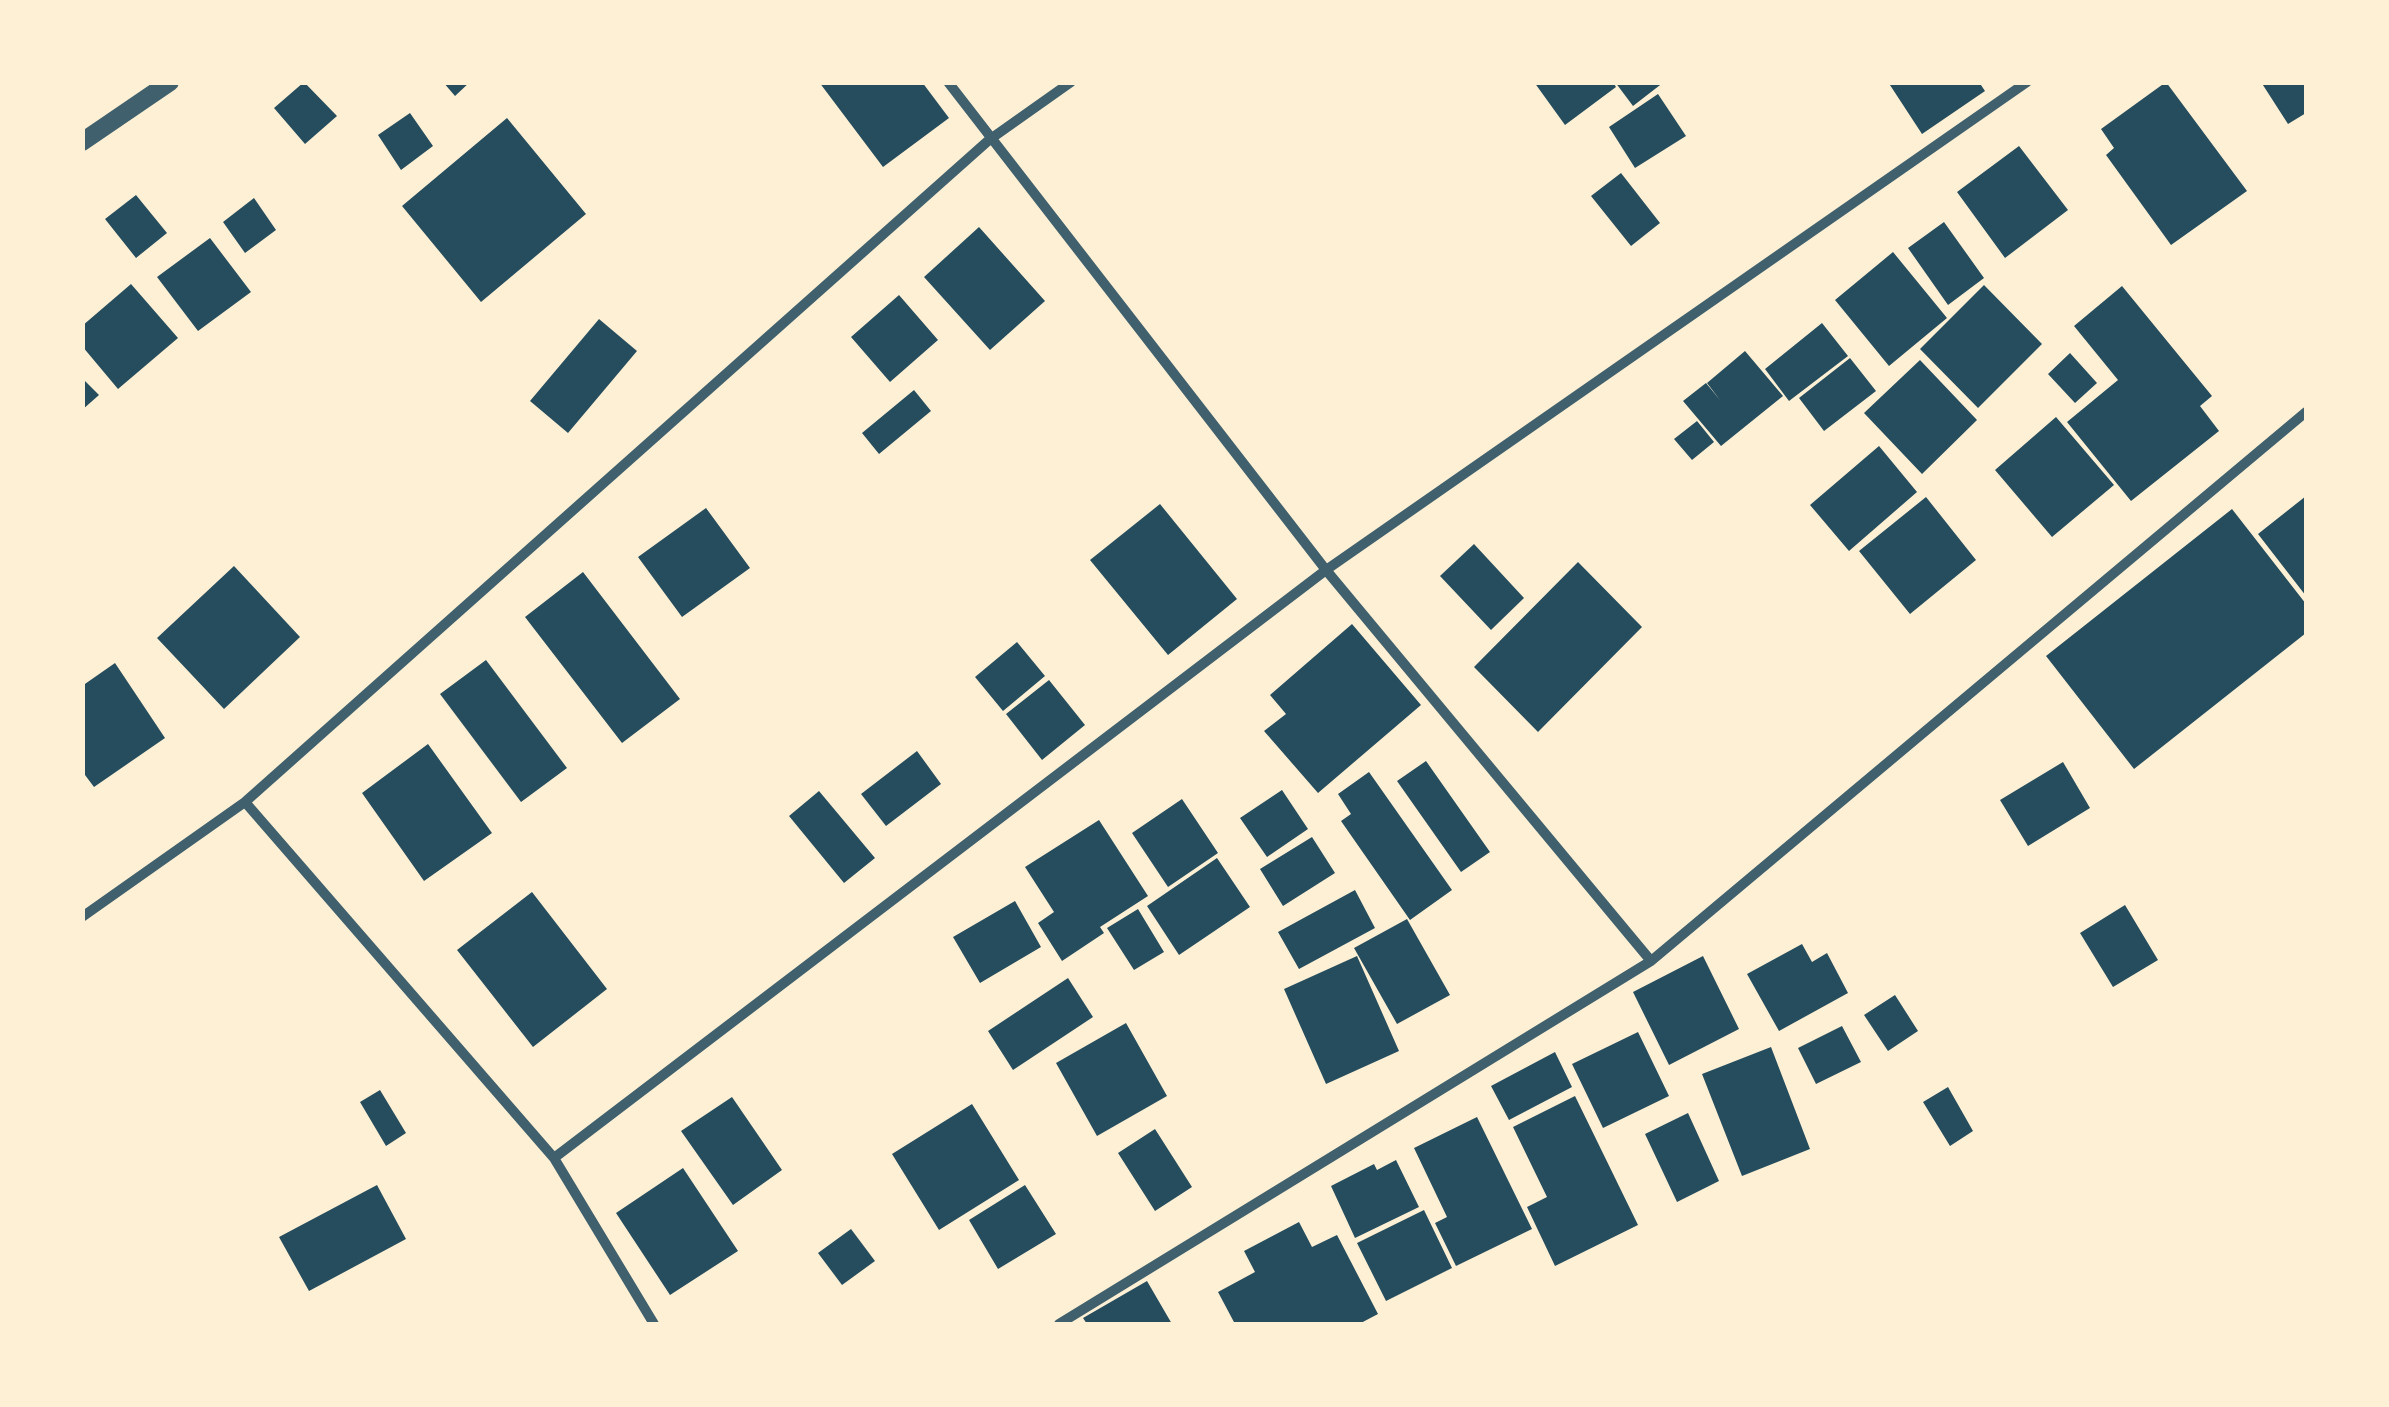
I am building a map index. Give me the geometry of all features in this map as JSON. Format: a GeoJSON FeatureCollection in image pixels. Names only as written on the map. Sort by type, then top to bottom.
{"type":"FeatureCollection","features":[{"type":"Feature","properties":{"kind":"street"},"geometry":{"type":"LineString","coordinates":[[82,142],[170,82]]}},
{"type":"Feature","properties":{"kind":"street"},"geometry":{"type":"LineString","coordinates":[[948,82],[989,140],[1326,570],[1651,961]]}},
{"type":"Feature","properties":{"kind":"street"},"geometry":{"type":"LineString","coordinates":[[82,918],[245,802],[989,140],[1071,82]]}},
{"type":"Feature","properties":{"kind":"street"},"geometry":{"type":"LineString","coordinates":[[554,1158],[1326,570],[2027,82]]}},
{"type":"Feature","properties":{"kind":"street"},"geometry":{"type":"LineString","coordinates":[[1059,1324],[1651,961],[2306,412]]}},
{"type":"Feature","properties":{"kind":"street"},"geometry":{"type":"LineString","coordinates":[[245,802],[554,1158],[654,1324]]}},
{"type":"Feature","properties":{"kind":"building"},"geometry":{"type":"Polygon","coordinates":[[[304,82],[337,116],[305,144],[274,108],[304,82]]]}},
{"type":"Feature","properties":{"kind":"building"},"geometry":{"type":"Polygon","coordinates":[[[443,82],[470,82],[455,96],[443,82]]]}},
{"type":"Feature","properties":{"kind":"building"},"geometry":{"type":"Polygon","coordinates":[[[819,82],[922,82],[949,118],[883,167],[819,82]]]}},
{"type":"Feature","properties":{"kind":"building"},"geometry":{"type":"Polygon","coordinates":[[[1534,82],[1613,82],[1616,87],[1565,125],[1534,82]]]}},
{"type":"Feature","properties":{"kind":"building"},"geometry":{"type":"Polygon","coordinates":[[[1615,82],[1664,82],[1633,106],[1615,82]]]}},
{"type":"Feature","properties":{"kind":"building"},"geometry":{"type":"Polygon","coordinates":[[[1888,82],[1979,82],[1985,91],[1922,134],[1888,82]]]}},
{"type":"Feature","properties":{"kind":"building"},"geometry":{"type":"Polygon","coordinates":[[[2166,82],[2247,191],[2171,245],[2106,155],[2114,148],[2101,129],[2166,82]]]}},
{"type":"Feature","properties":{"kind":"building"},"geometry":{"type":"Polygon","coordinates":[[[2261,82],[2306,82],[2306,113],[2288,124],[2261,82]]]}},
{"type":"Feature","properties":{"kind":"building"},"geometry":{"type":"Polygon","coordinates":[[[1658,94],[1686,136],[1635,168],[1609,127],[1658,94]]]}},
{"type":"Feature","properties":{"kind":"building"},"geometry":{"type":"Polygon","coordinates":[[[410,113],[433,146],[401,170],[378,135],[410,113]]]}},
{"type":"Feature","properties":{"kind":"building"},"geometry":{"type":"Polygon","coordinates":[[[507,118],[586,214],[481,302],[402,206],[507,118]]]}},
{"type":"Feature","properties":{"kind":"building"},"geometry":{"type":"Polygon","coordinates":[[[2019,146],[2068,210],[2005,258],[1957,192],[2019,146]]]}},
{"type":"Feature","properties":{"kind":"building"},"geometry":{"type":"Polygon","coordinates":[[[1621,173],[1660,223],[1631,246],[1591,196],[1621,173]]]}},
{"type":"Feature","properties":{"kind":"building"},"geometry":{"type":"Polygon","coordinates":[[[136,195],[167,233],[136,258],[105,219],[136,195]]]}},
{"type":"Feature","properties":{"kind":"building"},"geometry":{"type":"Polygon","coordinates":[[[254,198],[276,230],[245,253],[223,222],[254,198]]]}},
{"type":"Feature","properties":{"kind":"building"},"geometry":{"type":"Polygon","coordinates":[[[1944,222],[1984,278],[1948,305],[1908,248],[1944,222]]]}},
{"type":"Feature","properties":{"kind":"building"},"geometry":{"type":"Polygon","coordinates":[[[979,227],[1045,301],[990,350],[924,277],[979,227]]]}},
{"type":"Feature","properties":{"kind":"building"},"geometry":{"type":"Polygon","coordinates":[[[210,238],[251,292],[198,331],[157,277],[210,238]]]}},
{"type":"Feature","properties":{"kind":"building"},"geometry":{"type":"Polygon","coordinates":[[[1893,252],[1947,318],[1889,366],[1835,300],[1893,252]]]}},
{"type":"Feature","properties":{"kind":"building"},"geometry":{"type":"Polygon","coordinates":[[[131,284],[178,338],[118,389],[82,346],[82,326],[131,284]]]}},
{"type":"Feature","properties":{"kind":"building"},"geometry":{"type":"Polygon","coordinates":[[[1984,285],[2042,344],[1978,408],[1920,349],[1984,285]]]}},
{"type":"Feature","properties":{"kind":"building"},"geometry":{"type":"Polygon","coordinates":[[[2122,286],[2212,396],[2200,406],[2219,431],[2131,501],[2067,422],[2118,380],[2074,326],[2122,286]]]}},
{"type":"Feature","properties":{"kind":"building"},"geometry":{"type":"Polygon","coordinates":[[[899,295],[938,340],[890,382],[851,337],[899,295]]]}},
{"type":"Feature","properties":{"kind":"building"},"geometry":{"type":"Polygon","coordinates":[[[599,319],[637,351],[568,433],[530,401],[599,319]]]}},
{"type":"Feature","properties":{"kind":"building"},"geometry":{"type":"Polygon","coordinates":[[[1822,323],[1848,356],[1789,401],[1765,369],[1822,323]]]}},
{"type":"Feature","properties":{"kind":"building"},"geometry":{"type":"Polygon","coordinates":[[[1745,351],[1783,396],[1721,446],[1683,401],[1706,383],[1720,400],[1707,383],[1745,351]]]}},
{"type":"Feature","properties":{"kind":"building"},"geometry":{"type":"Polygon","coordinates":[[[2070,353],[2097,383],[2075,403],[2048,374],[2070,353]]]}},
{"type":"Feature","properties":{"kind":"building"},"geometry":{"type":"Polygon","coordinates":[[[1850,358],[1876,391],[1824,431],[1799,398],[1850,358]]]}},
{"type":"Feature","properties":{"kind":"building"},"geometry":{"type":"Polygon","coordinates":[[[1920,360],[1977,420],[1922,474],[1864,413],[1920,360]]]}},
{"type":"Feature","properties":{"kind":"building"},"geometry":{"type":"Polygon","coordinates":[[[82,378],[99,395],[82,410],[82,378]]]}},
{"type":"Feature","properties":{"kind":"building"},"geometry":{"type":"Polygon","coordinates":[[[914,390],[931,411],[879,454],[862,433],[914,390]]]}},
{"type":"Feature","properties":{"kind":"building"},"geometry":{"type":"Polygon","coordinates":[[[2056,417],[2114,485],[2052,537],[1995,470],[2056,417]]]}},
{"type":"Feature","properties":{"kind":"building"},"geometry":{"type":"Polygon","coordinates":[[[1697,421],[1714,442],[1692,460],[1674,439],[1697,421]]]}},
{"type":"Feature","properties":{"kind":"building"},"geometry":{"type":"Polygon","coordinates":[[[1879,446],[1917,492],[1849,551],[1810,505],[1879,446]]]}},
{"type":"Feature","properties":{"kind":"building"},"geometry":{"type":"Polygon","coordinates":[[[2306,496],[2306,596],[2258,534],[2306,496]]]}},
{"type":"Feature","properties":{"kind":"building"},"geometry":{"type":"Polygon","coordinates":[[[1926,497],[1976,560],[1910,614],[1859,551],[1926,497]]]}},
{"type":"Feature","properties":{"kind":"building"},"geometry":{"type":"Polygon","coordinates":[[[1160,504],[1237,599],[1168,655],[1090,560],[1160,504]]]}},
{"type":"Feature","properties":{"kind":"building"},"geometry":{"type":"Polygon","coordinates":[[[706,508],[750,568],[682,617],[638,557],[706,508]]]}},
{"type":"Feature","properties":{"kind":"building"},"geometry":{"type":"Polygon","coordinates":[[[2232,509],[2306,604],[2306,633],[2134,769],[2046,656],[2232,509]]]}},
{"type":"Feature","properties":{"kind":"building"},"geometry":{"type":"Polygon","coordinates":[[[1474,544],[1524,598],[1491,630],[1440,576],[1474,544]]]}},
{"type":"Feature","properties":{"kind":"building"},"geometry":{"type":"Polygon","coordinates":[[[1578,562],[1642,627],[1538,732],[1474,667],[1578,562]]]}},
{"type":"Feature","properties":{"kind":"building"},"geometry":{"type":"Polygon","coordinates":[[[234,566],[300,637],[224,709],[157,638],[234,566]]]}},
{"type":"Feature","properties":{"kind":"building"},"geometry":{"type":"Polygon","coordinates":[[[583,572],[680,699],[622,743],[525,617],[583,572]]]}},
{"type":"Feature","properties":{"kind":"building"},"geometry":{"type":"Polygon","coordinates":[[[1352,624],[1421,705],[1318,793],[1264,731],[1286,714],[1270,695],[1352,624]]]}},
{"type":"Feature","properties":{"kind":"building"},"geometry":{"type":"Polygon","coordinates":[[[1017,642],[1045,676],[1003,711],[975,677],[1017,642]]]}},
{"type":"Feature","properties":{"kind":"building"},"geometry":{"type":"Polygon","coordinates":[[[486,660],[567,768],[521,802],[440,694],[486,660]]]}},
{"type":"Feature","properties":{"kind":"building"},"geometry":{"type":"Polygon","coordinates":[[[115,663],[165,738],[94,787],[82,771],[82,686],[115,663]]]}},
{"type":"Feature","properties":{"kind":"building"},"geometry":{"type":"Polygon","coordinates":[[[1049,680],[1085,725],[1042,760],[1006,714],[1049,680]]]}},
{"type":"Feature","properties":{"kind":"building"},"geometry":{"type":"Polygon","coordinates":[[[428,744],[492,833],[424,881],[362,793],[428,744]]]}},
{"type":"Feature","properties":{"kind":"building"},"geometry":{"type":"Polygon","coordinates":[[[917,751],[941,784],[886,826],[861,794],[917,751]]]}},
{"type":"Feature","properties":{"kind":"building"},"geometry":{"type":"Polygon","coordinates":[[[1426,761],[1490,852],[1461,872],[1397,781],[1426,761]]]}},
{"type":"Feature","properties":{"kind":"building"},"geometry":{"type":"Polygon","coordinates":[[[2063,762],[2090,808],[2028,846],[2000,800],[2063,762]]]}},
{"type":"Feature","properties":{"kind":"building"},"geometry":{"type":"Polygon","coordinates":[[[1369,772],[1452,890],[1410,920],[1341,821],[1351,814],[1338,794],[1369,772]]]}},
{"type":"Feature","properties":{"kind":"building"},"geometry":{"type":"Polygon","coordinates":[[[1282,790],[1308,829],[1267,857],[1240,818],[1282,790]]]}},
{"type":"Feature","properties":{"kind":"building"},"geometry":{"type":"Polygon","coordinates":[[[819,791],[875,858],[844,883],[789,816],[819,791]]]}},
{"type":"Feature","properties":{"kind":"building"},"geometry":{"type":"Polygon","coordinates":[[[1182,799],[1218,853],[1168,887],[1132,833],[1182,799]]]}},
{"type":"Feature","properties":{"kind":"building"},"geometry":{"type":"Polygon","coordinates":[[[1099,820],[1148,896],[1100,927],[1104,933],[1062,961],[1038,923],[1054,912],[1025,867],[1099,820]]]}},
{"type":"Feature","properties":{"kind":"building"},"geometry":{"type":"Polygon","coordinates":[[[1312,837],[1335,873],[1283,906],[1260,869],[1312,837]]]}},
{"type":"Feature","properties":{"kind":"building"},"geometry":{"type":"Polygon","coordinates":[[[1217,858],[1250,907],[1179,955],[1147,906],[1217,858]]]}},
{"type":"Feature","properties":{"kind":"building"},"geometry":{"type":"Polygon","coordinates":[[[1355,890],[1375,928],[1299,969],[1278,932],[1355,890]]]}},
{"type":"Feature","properties":{"kind":"building"},"geometry":{"type":"Polygon","coordinates":[[[532,892],[607,989],[533,1047],[457,950],[532,892]]]}},
{"type":"Feature","properties":{"kind":"building"},"geometry":{"type":"Polygon","coordinates":[[[1015,901],[1041,947],[980,983],[953,937],[1015,901]]]}},
{"type":"Feature","properties":{"kind":"building"},"geometry":{"type":"Polygon","coordinates":[[[2125,905],[2158,960],[2113,987],[2080,933],[2125,905]]]}},
{"type":"Feature","properties":{"kind":"building"},"geometry":{"type":"Polygon","coordinates":[[[1138,909],[1164,952],[1134,970],[1107,928],[1138,909]]]}},
{"type":"Feature","properties":{"kind":"building"},"geometry":{"type":"Polygon","coordinates":[[[1407,919],[1450,995],[1397,1024],[1354,948],[1407,919]]]}},
{"type":"Feature","properties":{"kind":"building"},"geometry":{"type":"Polygon","coordinates":[[[1802,944],[1812,962],[1827,953],[1848,993],[1779,1031],[1747,974],[1802,944]]]}},
{"type":"Feature","properties":{"kind":"building"},"geometry":{"type":"Polygon","coordinates":[[[1357,956],[1399,1051],[1326,1084],[1284,989],[1357,956]]]}},
{"type":"Feature","properties":{"kind":"building"},"geometry":{"type":"Polygon","coordinates":[[[1703,956],[1739,1029],[1669,1065],[1633,992],[1703,956]]]}},
{"type":"Feature","properties":{"kind":"building"},"geometry":{"type":"Polygon","coordinates":[[[1068,978],[1093,1017],[1013,1070],[988,1031],[1068,978]]]}},
{"type":"Feature","properties":{"kind":"building"},"geometry":{"type":"Polygon","coordinates":[[[1895,995],[1918,1031],[1888,1051],[1864,1015],[1895,995]]]}},
{"type":"Feature","properties":{"kind":"building"},"geometry":{"type":"Polygon","coordinates":[[[1126,1023],[1167,1096],[1097,1136],[1056,1063],[1126,1023]]]}},
{"type":"Feature","properties":{"kind":"building"},"geometry":{"type":"Polygon","coordinates":[[[1842,1026],[1861,1062],[1816,1084],[1798,1048],[1842,1026]]]}},
{"type":"Feature","properties":{"kind":"building"},"geometry":{"type":"Polygon","coordinates":[[[1638,1032],[1669,1096],[1603,1128],[1572,1064],[1638,1032]]]}},
{"type":"Feature","properties":{"kind":"building"},"geometry":{"type":"Polygon","coordinates":[[[1771,1047],[1810,1149],[1742,1176],[1702,1074],[1771,1047]]]}},
{"type":"Feature","properties":{"kind":"building"},"geometry":{"type":"Polygon","coordinates":[[[1555,1052],[1572,1087],[1509,1120],[1491,1086],[1555,1052]]]}},
{"type":"Feature","properties":{"kind":"building"},"geometry":{"type":"Polygon","coordinates":[[[1948,1087],[1973,1131],[1950,1146],[1923,1102],[1948,1087]]]}},
{"type":"Feature","properties":{"kind":"building"},"geometry":{"type":"Polygon","coordinates":[[[380,1090],[406,1133],[386,1146],[360,1102],[380,1090]]]}},
{"type":"Feature","properties":{"kind":"building"},"geometry":{"type":"Polygon","coordinates":[[[1575,1096],[1638,1225],[1555,1266],[1527,1207],[1547,1197],[1513,1127],[1575,1096]]]}},
{"type":"Feature","properties":{"kind":"building"},"geometry":{"type":"Polygon","coordinates":[[[732,1097],[782,1170],[733,1205],[681,1131],[732,1097]]]}},
{"type":"Feature","properties":{"kind":"building"},"geometry":{"type":"Polygon","coordinates":[[[972,1104],[1019,1180],[939,1230],[892,1154],[972,1104]]]}},
{"type":"Feature","properties":{"kind":"building"},"geometry":{"type":"Polygon","coordinates":[[[1688,1113],[1719,1181],[1677,1202],[1645,1134],[1688,1113]]]}},
{"type":"Feature","properties":{"kind":"building"},"geometry":{"type":"Polygon","coordinates":[[[1477,1117],[1532,1229],[1456,1266],[1435,1223],[1447,1217],[1414,1148],[1477,1117]]]}},
{"type":"Feature","properties":{"kind":"building"},"geometry":{"type":"Polygon","coordinates":[[[1155,1129],[1192,1187],[1155,1211],[1118,1153],[1155,1129]]]}},
{"type":"Feature","properties":{"kind":"building"},"geometry":{"type":"Polygon","coordinates":[[[1396,1160],[1419,1207],[1355,1238],[1331,1186],[1374,1164],[1377,1170],[1396,1160]]]}},
{"type":"Feature","properties":{"kind":"building"},"geometry":{"type":"Polygon","coordinates":[[[683,1168],[738,1251],[670,1295],[616,1213],[683,1168]]]}},
{"type":"Feature","properties":{"kind":"building"},"geometry":{"type":"Polygon","coordinates":[[[377,1185],[406,1239],[309,1291],[279,1237],[377,1185]]]}},
{"type":"Feature","properties":{"kind":"building"},"geometry":{"type":"Polygon","coordinates":[[[1025,1185],[1056,1234],[998,1269],[969,1220],[1025,1185]]]}},
{"type":"Feature","properties":{"kind":"building"},"geometry":{"type":"Polygon","coordinates":[[[1424,1210],[1452,1268],[1386,1301],[1357,1243],[1424,1210]]]}},
{"type":"Feature","properties":{"kind":"building"},"geometry":{"type":"Polygon","coordinates":[[[1299,1222],[1312,1247],[1337,1235],[1378,1314],[1359,1324],[1235,1324],[1218,1292],[1255,1272],[1244,1251],[1299,1222]]]}},
{"type":"Feature","properties":{"kind":"building"},"geometry":{"type":"Polygon","coordinates":[[[851,1229],[875,1261],[842,1285],[818,1253],[851,1229]]]}},
{"type":"Feature","properties":{"kind":"building"},"geometry":{"type":"Polygon","coordinates":[[[1147,1281],[1172,1324],[1087,1324],[1083,1318],[1147,1281]]]}}]}
